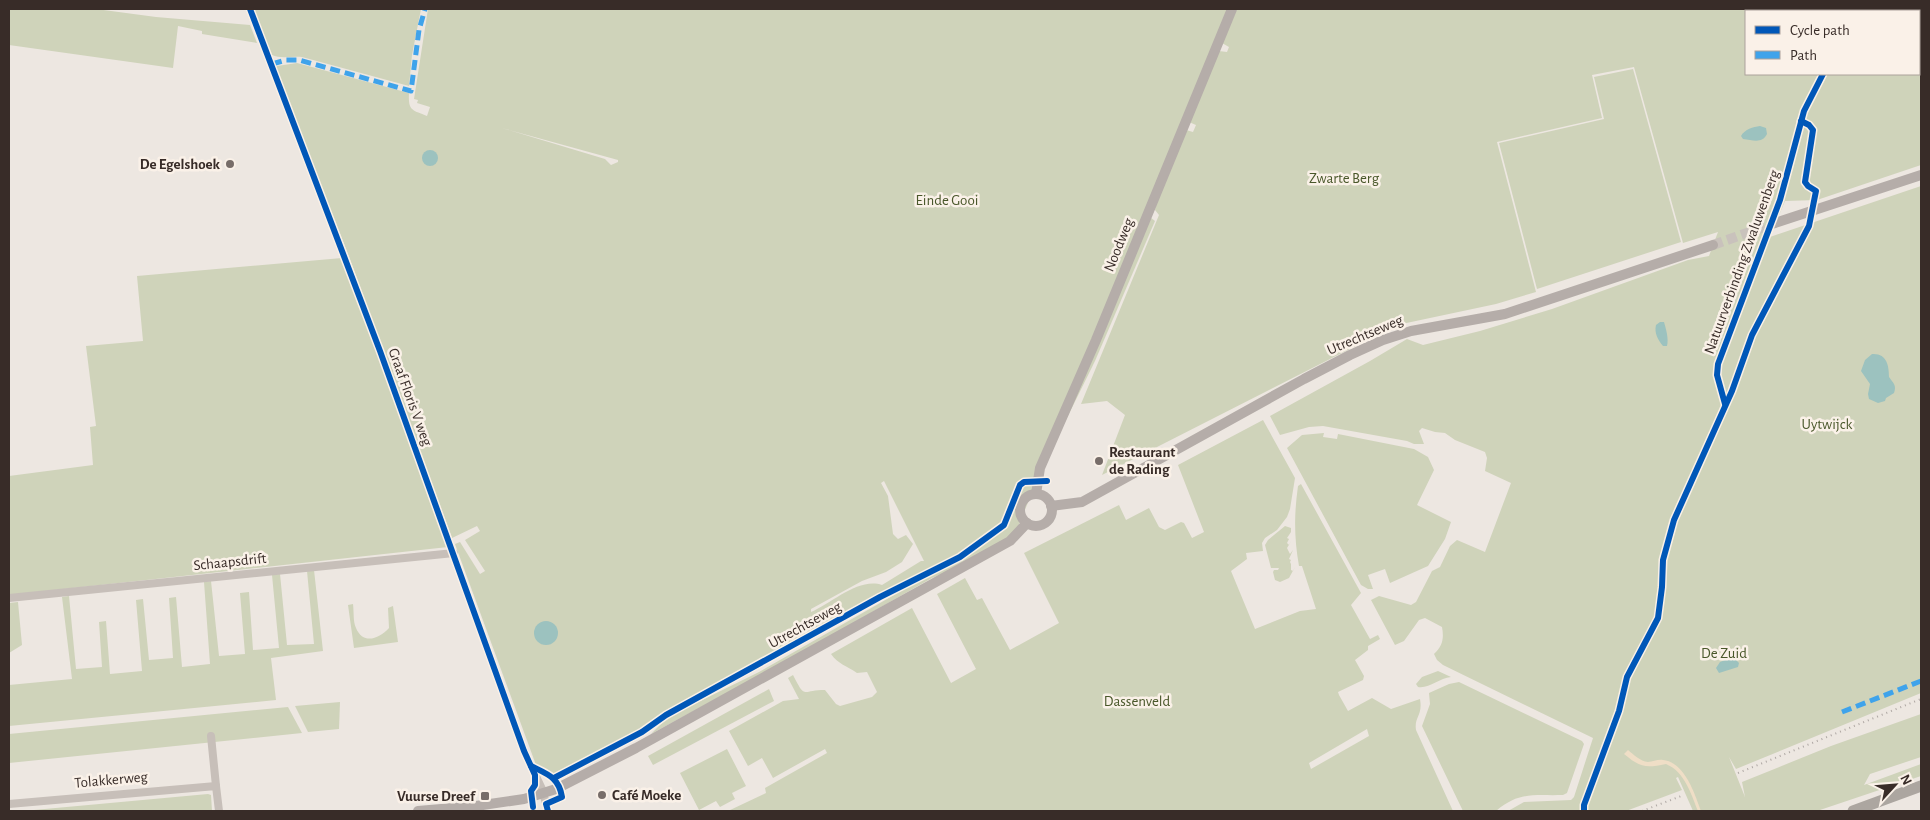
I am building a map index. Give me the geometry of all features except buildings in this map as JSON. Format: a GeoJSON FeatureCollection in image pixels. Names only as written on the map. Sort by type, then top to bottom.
{"type":"FeatureCollection","features":[{"type":"Feature","properties":{"kind":"highway"},"geometry":{"type":"LineString","coordinates":[[1853,811],[1921,786]]}},
{"type":"Feature","properties":{"kind":"main road","name":"Noodweg"},"geometry":{"type":"LineString","coordinates":[[1036,494],[1040,468],[1096,340],[1232,9]]}},
{"type":"Feature","properties":{"kind":"main road"},"geometry":{"type":"LineString","coordinates":[[1775,223],[1921,175]]}},
{"type":"Feature","properties":{"kind":"main road","name":"Utrechtseweg"},"geometry":{"type":"LineString","coordinates":[[1051,506],[1082,502],[1312,375],[1383,340],[1411,331],[1505,314],[1713,245]]}},
{"type":"Feature","properties":{"kind":"main road"},"geometry":{"type":"LineString","coordinates":[[1036,494],[1046,497],[1051,506],[1049,518],[1045,523],[1039,525],[1027,523],[1021,515],[1021,505],[1026,497],[1036,494]]}},
{"type":"Feature","properties":{"kind":"main road","name":"Utrechtseweg"},"geometry":{"type":"LineString","coordinates":[[544,794],[636,748],[892,607],[1010,540],[1027,523]]}},
{"type":"Feature","properties":{"kind":"main road"},"geometry":{"type":"LineString","coordinates":[[418,811],[476,806],[526,799],[544,794]]}},
{"type":"Feature","properties":{"kind":"street","name":"Graaf Floris V weg"},"geometry":{"type":"LineString","coordinates":[[250,9],[454,553],[524,751],[544,794],[548,811]]}},
{"type":"Feature","properties":{"kind":"street","name":"Schaapsdrift"},"geometry":{"type":"LineString","coordinates":[[9,598],[454,553]]}},
{"type":"Feature","properties":{"kind":"street"},"geometry":{"type":"LineString","coordinates":[[212,736],[219,811]]}},
{"type":"Feature","properties":{"kind":"street","name":"Tolakkerweg"},"geometry":{"type":"LineString","coordinates":[[9,804],[216,786]]}},
{"type":"Feature","properties":{"kind":"green space"},"geometry":{"type":"Polygon","coordinates":[[[9,9],[96,9],[156,17],[250,25],[257,43],[202,34],[202,31],[178,26],[173,68],[9,45],[9,9]]]}},
{"type":"Feature","properties":{"kind":"green space"},"geometry":{"type":"Polygon","coordinates":[[[253,9],[421,9],[412,55],[409,86],[302,57],[272,55],[253,9]]]}},
{"type":"Feature","properties":{"kind":"green space","name":"Einde Gooi"},"geometry":{"type":"Polygon","coordinates":[[[428,9],[1232,9],[1010,546],[932,578],[795,656],[651,734],[668,717],[759,672],[931,574],[928,569],[898,584],[821,630],[664,713],[652,725],[641,732],[557,775],[536,765],[455,544],[460,542],[480,574],[485,571],[465,540],[480,531],[477,526],[452,538],[348,254],[276,71],[277,66],[297,63],[409,93],[410,107],[427,116],[430,107],[417,103],[418,100],[414,99],[428,9]],[[502,128],[605,159],[611,165],[618,162],[618,160],[502,128]],[[884,481],[881,483],[888,496],[893,534],[898,539],[906,535],[913,544],[902,562],[886,572],[862,581],[811,609],[811,612],[855,588],[873,583],[882,585],[924,561],[884,481]]]}},
{"type":"Feature","properties":{"kind":"green space"},"geometry":{"type":"Polygon","coordinates":[[[1237,9],[1921,9],[1921,165],[1817,200],[1785,201],[1770,237],[1921,186],[1921,693],[1736,769],[1729,757],[1745,797],[1742,782],[1831,746],[1921,714],[1921,757],[1870,774],[1864,785],[1921,764],[1921,776],[1817,811],[1693,811],[1678,777],[1676,778],[1682,790],[1626,811],[1508,811],[1524,802],[1571,800],[1574,797],[1593,738],[1443,665],[1434,654],[1442,642],[1442,627],[1425,618],[1419,620],[1404,641],[1395,645],[1371,600],[1379,596],[1411,605],[1416,602],[1432,571],[1440,567],[1450,546],[1457,540],[1485,552],[1511,483],[1485,471],[1487,458],[1485,452],[1455,440],[1445,433],[1422,428],[1419,431],[1424,444],[1414,444],[1407,441],[1323,426],[1309,427],[1280,435],[1270,416],[1407,339],[1423,345],[1480,331],[1552,309],[1688,260],[1709,256],[1718,232],[1683,243],[1634,67],[1592,75],[1602,118],[1497,142],[1536,292],[1496,304],[1397,325],[1102,475],[1125,415],[1107,401],[1081,404],[1159,215],[1155,210],[1156,203],[1186,130],[1193,132],[1196,125],[1189,122],[1219,51],[1227,52],[1229,47],[1222,43],[1237,9]]]}},
{"type":"Feature","properties":{"kind":"green space"},"geometry":{"type":"Polygon","coordinates":[[[1633,69],[1681,242],[1537,289],[1499,143],[1604,119],[1594,77],[1633,69]]]}},
{"type":"Feature","properties":{"kind":"green space"},"geometry":{"type":"Polygon","coordinates":[[[1151,218],[1155,221],[1095,361],[1059,434],[1151,218]]]}},
{"type":"Feature","properties":{"kind":"green space"},"geometry":{"type":"Polygon","coordinates":[[[342,258],[448,547],[9,595],[9,476],[93,465],[90,427],[96,426],[86,346],[143,341],[137,276],[342,258]]]}},
{"type":"Feature","properties":{"kind":"green space","name":"Dassenveld"},"geometry":{"type":"Polygon","coordinates":[[[1263,420],[1295,478],[1287,517],[1277,530],[1265,538],[1262,543],[1263,551],[1246,553],[1247,559],[1231,571],[1255,629],[1300,611],[1316,609],[1297,556],[1295,516],[1298,486],[1301,484],[1361,593],[1351,605],[1370,639],[1378,635],[1380,639],[1368,646],[1368,650],[1355,660],[1364,676],[1363,680],[1338,692],[1339,695],[1348,711],[1372,698],[1391,709],[1420,699],[1421,705],[1416,722],[1416,730],[1453,811],[728,811],[766,793],[765,788],[827,753],[825,749],[773,778],[762,758],[748,766],[729,731],[783,701],[799,699],[788,678],[793,675],[803,691],[825,690],[836,704],[840,706],[872,697],[877,692],[867,672],[857,673],[840,663],[831,654],[912,608],[951,683],[976,669],[937,594],[965,578],[977,600],[982,598],[1010,650],[1059,623],[1024,553],[1119,505],[1126,520],[1149,508],[1159,527],[1165,530],[1181,522],[1184,523],[1192,538],[1204,532],[1178,465],[1263,420]],[[1367,729],[1309,763],[1311,769],[1369,736],[1367,729]]]}},
{"type":"Feature","properties":{"kind":"green space"},"geometry":{"type":"Polygon","coordinates":[[[1324,433],[1323,437],[1337,439],[1338,434],[1414,449],[1428,457],[1434,470],[1417,505],[1451,522],[1445,539],[1428,566],[1390,583],[1385,569],[1368,575],[1373,589],[1368,589],[1361,585],[1287,448],[1302,435],[1324,433]]]}},
{"type":"Feature","properties":{"kind":"green space"},"geometry":{"type":"Polygon","coordinates":[[[1285,526],[1291,528],[1287,538],[1289,539],[1287,543],[1289,545],[1287,548],[1290,554],[1293,550],[1289,559],[1291,560],[1291,570],[1293,571],[1289,578],[1280,582],[1275,580],[1273,572],[1279,568],[1271,568],[1265,545],[1268,540],[1285,526]]]}},
{"type":"Feature","properties":{"kind":"green space"},"geometry":{"type":"Polygon","coordinates":[[[314,570],[323,651],[271,658],[276,700],[9,726],[9,685],[72,679],[62,597],[69,596],[76,669],[102,667],[99,622],[106,621],[110,674],[142,671],[136,600],[143,599],[149,660],[173,658],[169,598],[176,597],[182,667],[210,664],[204,582],[211,581],[219,656],[245,654],[240,593],[249,592],[253,650],[279,648],[272,575],[280,574],[287,645],[314,644],[307,571],[314,570]]]}},
{"type":"Feature","properties":{"kind":"green space"},"geometry":{"type":"Polygon","coordinates":[[[18,602],[22,645],[9,653],[9,603],[18,602]]]}},
{"type":"Feature","properties":{"kind":"green space"},"geometry":{"type":"Polygon","coordinates":[[[353,604],[356,628],[363,637],[367,638],[381,635],[389,628],[388,608],[393,606],[398,642],[354,648],[348,605],[353,604]]]}},
{"type":"Feature","properties":{"kind":"green space"},"geometry":{"type":"Polygon","coordinates":[[[1438,671],[1451,677],[1418,687],[1416,684],[1422,677],[1438,671]]]}},
{"type":"Feature","properties":{"kind":"green space"},"geometry":{"type":"Polygon","coordinates":[[[1459,682],[1582,741],[1584,744],[1567,793],[1563,795],[1520,797],[1496,811],[1463,811],[1422,726],[1430,704],[1429,693],[1449,684],[1459,682]]]}},
{"type":"Feature","properties":{"kind":"green space"},"geometry":{"type":"Polygon","coordinates":[[[769,689],[774,701],[653,765],[648,756],[769,689]]]}},
{"type":"Feature","properties":{"kind":"green space"},"geometry":{"type":"Polygon","coordinates":[[[340,702],[339,729],[308,732],[295,706],[340,702]]]}},
{"type":"Feature","properties":{"kind":"green space"},"geometry":{"type":"Polygon","coordinates":[[[288,707],[302,733],[9,763],[9,734],[288,707]]]}},
{"type":"Feature","properties":{"kind":"green space"},"geometry":{"type":"Polygon","coordinates":[[[727,749],[746,786],[732,793],[735,799],[720,807],[716,801],[699,810],[680,773],[727,749]]]}},
{"type":"Feature","properties":{"kind":"green space"},"geometry":{"type":"Polygon","coordinates":[[[211,795],[212,811],[23,811],[211,795]]]}},
{"type":"Feature","properties":{"kind":"sand"},"geometry":{"type":"Polygon","coordinates":[[[1628,750],[1637,758],[1645,761],[1663,760],[1671,762],[1677,767],[1688,780],[1701,811],[1698,811],[1690,791],[1678,772],[1666,764],[1644,766],[1639,764],[1624,754],[1628,750]]]}},
{"type":"Feature","properties":{"kind":"water"},"geometry":{"type":"Polygon","coordinates":[[[1760,126],[1766,128],[1767,134],[1763,139],[1757,141],[1743,139],[1741,136],[1747,130],[1760,126]]]}},
{"type":"Feature","properties":{"kind":"water"},"geometry":{"type":"Polygon","coordinates":[[[430,150],[436,152],[438,158],[436,164],[430,166],[424,164],[422,158],[424,152],[430,150]]]}},
{"type":"Feature","properties":{"kind":"water"},"geometry":{"type":"Polygon","coordinates":[[[1664,322],[1667,346],[1663,346],[1656,334],[1656,325],[1664,322]]]}},
{"type":"Feature","properties":{"kind":"water"},"geometry":{"type":"Polygon","coordinates":[[[1872,354],[1877,354],[1884,358],[1889,377],[1895,388],[1894,393],[1886,398],[1885,401],[1878,403],[1869,399],[1870,384],[1861,371],[1865,360],[1872,354]]]}},
{"type":"Feature","properties":{"kind":"water"},"geometry":{"type":"Polygon","coordinates":[[[546,621],[551,622],[557,628],[557,638],[551,644],[546,645],[541,644],[535,638],[534,633],[535,628],[541,622],[546,621]]]}},
{"type":"Feature","properties":{"kind":"water"},"geometry":{"type":"Polygon","coordinates":[[[1733,657],[1739,663],[1738,667],[1719,673],[1716,668],[1720,662],[1733,657]]]}},
{"type":"Feature","properties":{"kind":"tunnel"},"geometry":{"type":"LineString","coordinates":[[1713,245],[1775,223]]}},
{"type":"Feature","properties":{"kind":"railway"},"geometry":{"type":"LineString","coordinates":[[1738,773],[1921,699]]}},
{"type":"Feature","properties":{"kind":"railway"},"geometry":{"type":"LineString","coordinates":[[1642,811],[1684,795]]}},
{"type":"Feature","properties":{"kind":"marked path"},"geometry":{"type":"LineString","coordinates":[[272,64],[286,60],[299,60],[411,91],[419,30],[425,9]]}},
{"type":"Feature","properties":{"kind":"marked path"},"geometry":{"type":"LineString","coordinates":[[1842,712],[1921,681]]}},
{"type":"Feature","properties":{"kind":"cycle path"},"geometry":{"type":"LineString","coordinates":[[250,9],[380,351],[524,751],[535,775],[535,785],[531,791],[533,807]]}},
{"type":"Feature","properties":{"kind":"cycle path","name":"Natuurverbinding Zwaluwenberg"},"geometry":{"type":"LineString","coordinates":[[1725,404],[1717,375],[1718,364],[1780,200],[1804,111],[1822,75]]}},
{"type":"Feature","properties":{"kind":"cycle path"},"geometry":{"type":"LineString","coordinates":[[1584,811],[1584,805],[1619,711],[1627,677],[1658,618],[1663,560],[1674,520],[1732,391],[1752,335],[1809,226],[1816,191],[1805,182],[1813,130],[1809,125],[1801,121]]}},
{"type":"Feature","properties":{"kind":"cycle path"},"geometry":{"type":"LineString","coordinates":[[554,778],[642,732],[666,715],[880,597],[960,557],[1004,525],[1020,485],[1024,482],[1047,481]]}},
{"type":"Feature","properties":{"kind":"cycle path"},"geometry":{"type":"LineString","coordinates":[[531,766],[551,777],[560,790],[562,797],[546,804],[548,811]]}},
{"type":"Feature","properties":{"kind":"place","name":"De Egelshoek"},"geometry":{"type":"Point","coordinates":[230,164]}},
{"type":"Feature","properties":{"kind":"place","name":"Restaurant de Rading"},"geometry":{"type":"Point","coordinates":[1099,461]}},
{"type":"Feature","properties":{"kind":"place","name":"Café Moeke"},"geometry":{"type":"Point","coordinates":[602,795]}},
{"type":"Feature","properties":{"kind":"place","name":"Vuurse Dreef"},"geometry":{"type":"Point","coordinates":[485,796]}},
{"type":"Feature","properties":{"kind":"park label","name":"Zwarte Berg"},"geometry":{"type":"Point","coordinates":[1344,178]}},
{"type":"Feature","properties":{"kind":"park label","name":"Uytwijck"},"geometry":{"type":"Point","coordinates":[1827,424]}},
{"type":"Feature","properties":{"kind":"park label","name":"De Zuid"},"geometry":{"type":"Point","coordinates":[1724,653]}}]}
